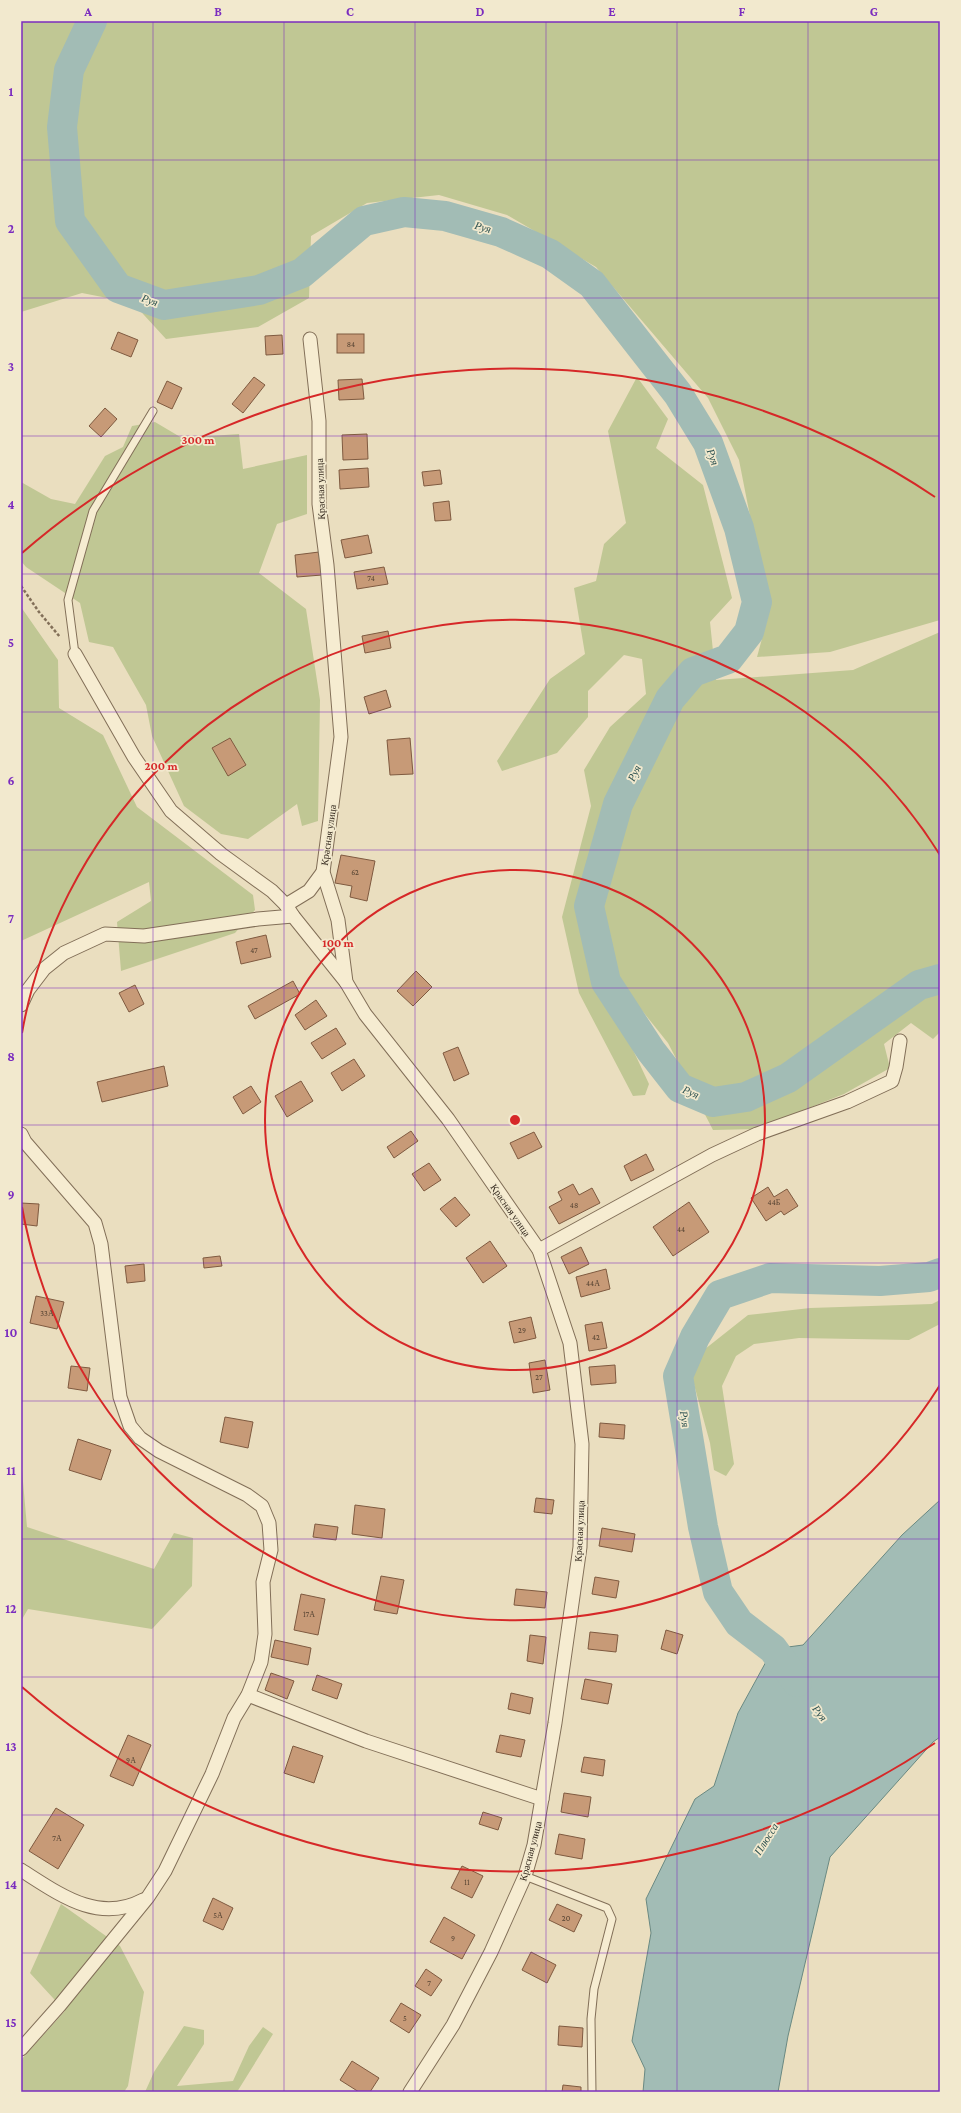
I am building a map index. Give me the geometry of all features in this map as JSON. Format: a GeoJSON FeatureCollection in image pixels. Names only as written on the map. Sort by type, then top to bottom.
{"type":"FeatureCollection","features":[{"type":"Feature","properties":{"kind":"street","name":"Красная улица"},"geometry":{"type":"LineString","coordinates":[[310,339],[319,421],[319,504],[327,565],[341,737],[323,872],[338,920],[346,982],[365,1014],[448,1119],[539,1250],[570,1343],[582,1444],[580,1547],[555,1723],[534,1845],[525,1876],[491,1952],[453,2025],[410,2092]]}},
{"type":"Feature","properties":{"kind":"street"},"geometry":{"type":"LineString","coordinates":[[75,654],[134,757],[171,812],[221,854],[272,891],[289,910],[346,982]]}},
{"type":"Feature","properties":{"kind":"street"},"geometry":{"type":"LineString","coordinates":[[21,1006],[28,990],[44,969],[64,953],[105,934],[144,936],[258,918],[289,910],[309,892],[323,872]]}},
{"type":"Feature","properties":{"kind":"street"},"geometry":{"type":"LineString","coordinates":[[539,1250],[712,1155],[756,1134],[846,1102],[892,1081],[900,1041]]}},
{"type":"Feature","properties":{"kind":"street"},"geometry":{"type":"LineString","coordinates":[[21,1134],[25,1142],[95,1223],[101,1244],[120,1397],[130,1426],[140,1438],[159,1451],[247,1495],[262,1506],[268,1522],[270,1550],[262,1582],[265,1634],[261,1662],[248,1694],[234,1718],[212,1774],[165,1871],[148,1897],[60,2005],[21,2048]]}},
{"type":"Feature","properties":{"kind":"street"},"geometry":{"type":"LineString","coordinates":[[248,1694],[366,1741],[542,1799]]}},
{"type":"Feature","properties":{"kind":"street"},"geometry":{"type":"LineString","coordinates":[[21,1870],[64,1897],[90,1907],[110,1909],[130,1907],[148,1897]]}},
{"type":"Feature","properties":{"kind":"lane"},"geometry":{"type":"LineString","coordinates":[[75,654],[68,600],[93,511],[152,411]]}},
{"type":"Feature","properties":{"kind":"lane"},"geometry":{"type":"LineString","coordinates":[[525,1876],[607,1908],[612,1919],[594,1989],[591,2019],[592,2092]]}},
{"type":"Feature","properties":{"kind":"path"},"geometry":{"type":"LineString","coordinates":[[21,586],[39,612],[75,654]]}},
{"type":"Feature","properties":{"kind":"green space"},"geometry":{"type":"Polygon","coordinates":[[[21,21],[940,21],[940,620],[830,652],[757,657],[769,613],[739,460],[708,398],[596,267],[507,215],[439,195],[367,203],[311,236],[309,298],[258,327],[166,339],[133,303],[82,293],[21,312],[21,21]]]}},
{"type":"Feature","properties":{"kind":"green space"},"geometry":{"type":"Polygon","coordinates":[[[637,377],[668,419],[656,448],[703,485],[732,598],[710,622],[716,680],[853,670],[940,632],[940,1032],[933,1039],[911,1023],[884,1044],[890,1068],[844,1094],[756,1129],[713,1130],[668,1043],[628,993],[617,1006],[627,1037],[649,1084],[645,1095],[633,1096],[579,993],[562,917],[591,806],[584,770],[610,727],[646,694],[642,659],[624,655],[588,691],[588,717],[557,753],[502,771],[497,761],[550,679],[585,654],[574,588],[596,581],[604,544],[626,523],[608,431],[637,377]]]}},
{"type":"Feature","properties":{"kind":"green space"},"geometry":{"type":"Polygon","coordinates":[[[155,422],[182,438],[239,434],[243,469],[307,455],[307,514],[277,524],[259,573],[306,609],[320,700],[318,821],[302,826],[297,804],[248,839],[221,834],[184,806],[152,736],[146,705],[113,647],[89,642],[80,603],[26,567],[21,561],[21,482],[51,499],[75,504],[105,456],[123,447],[132,426],[155,422]]]}},
{"type":"Feature","properties":{"kind":"green space"},"geometry":{"type":"Polygon","coordinates":[[[21,607],[58,660],[59,708],[103,735],[137,807],[253,895],[255,910],[235,933],[121,971],[117,922],[151,901],[149,882],[21,941],[21,607]]]}},
{"type":"Feature","properties":{"kind":"green space"},"geometry":{"type":"Polygon","coordinates":[[[940,1300],[940,1324],[909,1340],[799,1338],[754,1344],[736,1356],[722,1386],[734,1464],[726,1476],[714,1470],[710,1443],[692,1377],[705,1349],[748,1315],[810,1308],[932,1304],[940,1300]]]}},
{"type":"Feature","properties":{"kind":"green space"},"geometry":{"type":"Polygon","coordinates":[[[21,1459],[27,1527],[154,1569],[174,1533],[193,1538],[192,1586],[152,1629],[28,1609],[21,1621],[21,1459]]]}},
{"type":"Feature","properties":{"kind":"green space"},"geometry":{"type":"Polygon","coordinates":[[[61,1904],[120,1946],[144,1992],[128,2086],[124,2092],[21,2092],[21,2060],[65,2011],[30,1973],[61,1904]]]}},
{"type":"Feature","properties":{"kind":"green space"},"geometry":{"type":"Polygon","coordinates":[[[184,2026],[204,2030],[204,2044],[177,2086],[233,2081],[249,2046],[263,2027],[273,2034],[237,2092],[145,2092],[154,2072],[184,2026]]]}},
{"type":"Feature","properties":{"kind":"water","name":"Плюсса"},"geometry":{"type":"Polygon","coordinates":[[[940,1500],[940,1737],[933,1742],[830,1857],[788,2036],[778,2092],[643,2092],[645,2069],[632,2041],[651,1933],[646,1899],[695,1799],[714,1786],[738,1713],[773,1649],[803,1645],[902,1535],[940,1500]]]}},
{"type":"Feature","properties":{"kind":"building"},"geometry":{"type":"Polygon","coordinates":[[[118,332],[138,340],[131,357],[111,349],[118,332]]]}},
{"type":"Feature","properties":{"kind":"building"},"geometry":{"type":"Polygon","coordinates":[[[337,334],[364,334],[364,353],[337,353],[337,334]]]}},
{"type":"Feature","properties":{"kind":"building"},"geometry":{"type":"Polygon","coordinates":[[[282,335],[283,354],[266,355],[265,336],[282,335]]]}},
{"type":"Feature","properties":{"kind":"building"},"geometry":{"type":"Polygon","coordinates":[[[254,377],[265,385],[243,413],[232,404],[254,377]]]}},
{"type":"Feature","properties":{"kind":"building"},"geometry":{"type":"Polygon","coordinates":[[[362,379],[364,399],[339,400],[338,380],[362,379]]]}},
{"type":"Feature","properties":{"kind":"building"},"geometry":{"type":"Polygon","coordinates":[[[167,381],[182,388],[172,409],[157,402],[167,381]]]}},
{"type":"Feature","properties":{"kind":"building"},"geometry":{"type":"Polygon","coordinates":[[[105,408],[117,419],[101,437],[89,426],[105,408]]]}},
{"type":"Feature","properties":{"kind":"building"},"geometry":{"type":"Polygon","coordinates":[[[367,434],[368,459],[343,460],[342,435],[367,434]]]}},
{"type":"Feature","properties":{"kind":"building"},"geometry":{"type":"Polygon","coordinates":[[[368,468],[369,487],[340,489],[339,470],[368,468]]]}},
{"type":"Feature","properties":{"kind":"building"},"geometry":{"type":"Polygon","coordinates":[[[440,470],[442,484],[424,486],[422,472],[440,470]]]}},
{"type":"Feature","properties":{"kind":"building"},"geometry":{"type":"Polygon","coordinates":[[[449,501],[451,520],[435,521],[433,503],[449,501]]]}},
{"type":"Feature","properties":{"kind":"building"},"geometry":{"type":"Polygon","coordinates":[[[368,535],[372,553],[345,558],[341,540],[368,535]]]}},
{"type":"Feature","properties":{"kind":"building"},"geometry":{"type":"Polygon","coordinates":[[[319,552],[322,575],[297,577],[295,555],[319,552]]]}},
{"type":"Feature","properties":{"kind":"building"},"geometry":{"type":"Polygon","coordinates":[[[384,567],[388,584],[357,589],[354,572],[384,567]]]}},
{"type":"Feature","properties":{"kind":"building"},"geometry":{"type":"Polygon","coordinates":[[[388,631],[391,648],[365,653],[362,636],[388,631]]]}},
{"type":"Feature","properties":{"kind":"building"},"geometry":{"type":"Polygon","coordinates":[[[386,690],[391,707],[369,714],[364,697],[386,690]]]}},
{"type":"Feature","properties":{"kind":"building"},"geometry":{"type":"Polygon","coordinates":[[[230,738],[246,765],[228,776],[212,748],[230,738]]]}},
{"type":"Feature","properties":{"kind":"building"},"geometry":{"type":"Polygon","coordinates":[[[410,738],[413,774],[390,775],[387,740],[410,738]]]}},
{"type":"Feature","properties":{"kind":"building"},"geometry":{"type":"Polygon","coordinates":[[[341,855],[375,861],[367,901],[350,897],[352,886],[335,883],[341,855]]]}},
{"type":"Feature","properties":{"kind":"building"},"geometry":{"type":"Polygon","coordinates":[[[266,935],[271,957],[241,964],[236,942],[266,935]]]}},
{"type":"Feature","properties":{"kind":"building"},"geometry":{"type":"Polygon","coordinates":[[[416,971],[432,987],[413,1006],[397,991],[416,971]]]}},
{"type":"Feature","properties":{"kind":"building"},"geometry":{"type":"Polygon","coordinates":[[[293,981],[300,994],[255,1019],[248,1006],[293,981]]]}},
{"type":"Feature","properties":{"kind":"building"},"geometry":{"type":"Polygon","coordinates":[[[135,985],[144,1004],[129,1012],[119,993],[135,985]]]}},
{"type":"Feature","properties":{"kind":"building"},"geometry":{"type":"Polygon","coordinates":[[[316,1000],[327,1016],[305,1030],[295,1015],[316,1000]]]}},
{"type":"Feature","properties":{"kind":"building"},"geometry":{"type":"Polygon","coordinates":[[[336,1028],[346,1044],[322,1059],[311,1043],[336,1028]]]}},
{"type":"Feature","properties":{"kind":"building"},"geometry":{"type":"Polygon","coordinates":[[[458,1047],[469,1074],[454,1081],[443,1053],[458,1047]]]}},
{"type":"Feature","properties":{"kind":"building"},"geometry":{"type":"Polygon","coordinates":[[[354,1059],[365,1076],[342,1091],[331,1073],[354,1059]]]}},
{"type":"Feature","properties":{"kind":"building"},"geometry":{"type":"Polygon","coordinates":[[[164,1066],[168,1086],[102,1102],[97,1082],[164,1066]]]}},
{"type":"Feature","properties":{"kind":"building"},"geometry":{"type":"Polygon","coordinates":[[[301,1081],[313,1101],[287,1117],[275,1096],[301,1081]]]}},
{"type":"Feature","properties":{"kind":"building"},"geometry":{"type":"Polygon","coordinates":[[[251,1086],[261,1102],[243,1114],[233,1097],[251,1086]]]}},
{"type":"Feature","properties":{"kind":"building"},"geometry":{"type":"Polygon","coordinates":[[[411,1131],[418,1141],[394,1158],[387,1147],[411,1131]]]}},
{"type":"Feature","properties":{"kind":"building"},"geometry":{"type":"Polygon","coordinates":[[[534,1132],[542,1147],[518,1159],[510,1143],[534,1132]]]}},
{"type":"Feature","properties":{"kind":"building"},"geometry":{"type":"Polygon","coordinates":[[[646,1154],[654,1170],[631,1181],[624,1166],[646,1154]]]}},
{"type":"Feature","properties":{"kind":"building"},"geometry":{"type":"Polygon","coordinates":[[[429,1163],[441,1180],[424,1191],[412,1174],[429,1163]]]}},
{"type":"Feature","properties":{"kind":"building"},"geometry":{"type":"Polygon","coordinates":[[[573,1184],[579,1195],[592,1188],[600,1203],[559,1224],[549,1207],[562,1200],[558,1192],[573,1184]]]}},
{"type":"Feature","properties":{"kind":"building"},"geometry":{"type":"Polygon","coordinates":[[[768,1187],[774,1197],[787,1189],[798,1206],[784,1215],[781,1211],[766,1221],[751,1198],[768,1187]]]}},
{"type":"Feature","properties":{"kind":"building"},"geometry":{"type":"Polygon","coordinates":[[[455,1197],[470,1215],[456,1227],[440,1209],[455,1197]]]}},
{"type":"Feature","properties":{"kind":"building"},"geometry":{"type":"Polygon","coordinates":[[[689,1202],[709,1232],[673,1256],[653,1227],[689,1202]]]}},
{"type":"Feature","properties":{"kind":"building"},"geometry":{"type":"Polygon","coordinates":[[[21,1203],[39,1204],[37,1226],[21,1224],[21,1203]]]}},
{"type":"Feature","properties":{"kind":"building"},"geometry":{"type":"Polygon","coordinates":[[[490,1241],[507,1266],[483,1283],[466,1258],[490,1241]]]}},
{"type":"Feature","properties":{"kind":"building"},"geometry":{"type":"Polygon","coordinates":[[[581,1247],[589,1264],[569,1274],[561,1257],[581,1247]]]}},
{"type":"Feature","properties":{"kind":"building"},"geometry":{"type":"Polygon","coordinates":[[[220,1256],[222,1266],[204,1268],[203,1258],[220,1256]]]}},
{"type":"Feature","properties":{"kind":"building"},"geometry":{"type":"Polygon","coordinates":[[[144,1264],[145,1281],[127,1283],[125,1266],[144,1264]]]}},
{"type":"Feature","properties":{"kind":"building"},"geometry":{"type":"Polygon","coordinates":[[[606,1269],[610,1289],[581,1297],[576,1277],[606,1269]]]}},
{"type":"Feature","properties":{"kind":"building"},"geometry":{"type":"Polygon","coordinates":[[[36,1296],[64,1302],[57,1329],[30,1323],[36,1296]]]}},
{"type":"Feature","properties":{"kind":"building"},"geometry":{"type":"Polygon","coordinates":[[[531,1317],[536,1338],[514,1343],[509,1322],[531,1317]]]}},
{"type":"Feature","properties":{"kind":"building"},"geometry":{"type":"Polygon","coordinates":[[[602,1322],[607,1348],[589,1351],[585,1325],[602,1322]]]}},
{"type":"Feature","properties":{"kind":"building"},"geometry":{"type":"Polygon","coordinates":[[[545,1360],[550,1390],[533,1393],[529,1363],[545,1360]]]}},
{"type":"Feature","properties":{"kind":"building"},"geometry":{"type":"Polygon","coordinates":[[[615,1365],[616,1383],[591,1385],[589,1367],[615,1365]]]}},
{"type":"Feature","properties":{"kind":"building"},"geometry":{"type":"Polygon","coordinates":[[[71,1366],[90,1368],[87,1391],[68,1388],[71,1366]]]}},
{"type":"Feature","properties":{"kind":"building"},"geometry":{"type":"Polygon","coordinates":[[[225,1417],[253,1422],[248,1448],[220,1442],[225,1417]]]}},
{"type":"Feature","properties":{"kind":"building"},"geometry":{"type":"Polygon","coordinates":[[[600,1423],[625,1425],[624,1439],[599,1437],[600,1423]]]}},
{"type":"Feature","properties":{"kind":"building"},"geometry":{"type":"Polygon","coordinates":[[[78,1439],[111,1450],[101,1480],[69,1470],[78,1439]]]}},
{"type":"Feature","properties":{"kind":"building"},"geometry":{"type":"Polygon","coordinates":[[[536,1498],[554,1500],[552,1514],[534,1512],[536,1498]]]}},
{"type":"Feature","properties":{"kind":"building"},"geometry":{"type":"Polygon","coordinates":[[[355,1505],[385,1509],[382,1538],[352,1534],[355,1505]]]}},
{"type":"Feature","properties":{"kind":"building"},"geometry":{"type":"Polygon","coordinates":[[[315,1524],[338,1527],[336,1540],[313,1537],[315,1524]]]}},
{"type":"Feature","properties":{"kind":"building"},"geometry":{"type":"Polygon","coordinates":[[[602,1528],[635,1534],[632,1552],[599,1546],[602,1528]]]}},
{"type":"Feature","properties":{"kind":"building"},"geometry":{"type":"Polygon","coordinates":[[[381,1576],[404,1580],[397,1614],[374,1610],[381,1576]]]}},
{"type":"Feature","properties":{"kind":"building"},"geometry":{"type":"Polygon","coordinates":[[[595,1577],[619,1581],[616,1598],[592,1594],[595,1577]]]}},
{"type":"Feature","properties":{"kind":"building"},"geometry":{"type":"Polygon","coordinates":[[[516,1589],[547,1592],[545,1608],[514,1605],[516,1589]]]}},
{"type":"Feature","properties":{"kind":"building"},"geometry":{"type":"Polygon","coordinates":[[[301,1594],[325,1599],[318,1635],[294,1630],[301,1594]]]}},
{"type":"Feature","properties":{"kind":"building"},"geometry":{"type":"Polygon","coordinates":[[[666,1630],[683,1635],[677,1654],[661,1649],[666,1630]]]}},
{"type":"Feature","properties":{"kind":"building"},"geometry":{"type":"Polygon","coordinates":[[[590,1632],[618,1635],[616,1652],[588,1649],[590,1632]]]}},
{"type":"Feature","properties":{"kind":"building"},"geometry":{"type":"Polygon","coordinates":[[[530,1635],[546,1637],[543,1664],[527,1661],[530,1635]]]}},
{"type":"Feature","properties":{"kind":"building"},"geometry":{"type":"Polygon","coordinates":[[[275,1640],[311,1648],[308,1665],[271,1657],[275,1640]]]}},
{"type":"Feature","properties":{"kind":"building"},"geometry":{"type":"Polygon","coordinates":[[[271,1673],[294,1681],[287,1699],[265,1690],[271,1673]]]}},
{"type":"Feature","properties":{"kind":"building"},"geometry":{"type":"Polygon","coordinates":[[[317,1675],[342,1684],[337,1699],[312,1690],[317,1675]]]}},
{"type":"Feature","properties":{"kind":"building"},"geometry":{"type":"Polygon","coordinates":[[[585,1679],[612,1684],[608,1704],[581,1699],[585,1679]]]}},
{"type":"Feature","properties":{"kind":"building"},"geometry":{"type":"Polygon","coordinates":[[[511,1693],[533,1698],[530,1714],[508,1709],[511,1693]]]}},
{"type":"Feature","properties":{"kind":"building"},"geometry":{"type":"Polygon","coordinates":[[[128,1735],[151,1745],[133,1786],[110,1776],[128,1735]]]}},
{"type":"Feature","properties":{"kind":"building"},"geometry":{"type":"Polygon","coordinates":[[[500,1735],[525,1740],[521,1757],[496,1752],[500,1735]]]}},
{"type":"Feature","properties":{"kind":"building"},"geometry":{"type":"Polygon","coordinates":[[[293,1746],[323,1756],[314,1783],[284,1773],[293,1746]]]}},
{"type":"Feature","properties":{"kind":"building"},"geometry":{"type":"Polygon","coordinates":[[[584,1757],[605,1760],[603,1776],[581,1772],[584,1757]]]}},
{"type":"Feature","properties":{"kind":"building"},"geometry":{"type":"Polygon","coordinates":[[[564,1793],[591,1797],[588,1817],[561,1812],[564,1793]]]}},
{"type":"Feature","properties":{"kind":"building"},"geometry":{"type":"Polygon","coordinates":[[[56,1808],[84,1825],[58,1869],[29,1851],[56,1808]]]}},
{"type":"Feature","properties":{"kind":"building"},"geometry":{"type":"Polygon","coordinates":[[[483,1812],[502,1818],[498,1830],[479,1824],[483,1812]]]}},
{"type":"Feature","properties":{"kind":"building"},"geometry":{"type":"Polygon","coordinates":[[[559,1834],[585,1839],[582,1859],[555,1854],[559,1834]]]}},
{"type":"Feature","properties":{"kind":"building"},"geometry":{"type":"Polygon","coordinates":[[[462,1866],[483,1876],[472,1898],[451,1888],[462,1866]]]}},
{"type":"Feature","properties":{"kind":"building"},"geometry":{"type":"Polygon","coordinates":[[[213,1898],[233,1908],[223,1930],[203,1921],[213,1898]]]}},
{"type":"Feature","properties":{"kind":"building"},"geometry":{"type":"Polygon","coordinates":[[[557,1904],[582,1915],[574,1932],[549,1920],[557,1904]]]}},
{"type":"Feature","properties":{"kind":"building"},"geometry":{"type":"Polygon","coordinates":[[[444,1917],[475,1935],[462,1959],[430,1942],[444,1917]]]}},
{"type":"Feature","properties":{"kind":"building"},"geometry":{"type":"Polygon","coordinates":[[[531,1952],[556,1965],[547,1983],[522,1970],[531,1952]]]}},
{"type":"Feature","properties":{"kind":"building"},"geometry":{"type":"Polygon","coordinates":[[[426,1969],[442,1980],[431,1996],[415,1986],[426,1969]]]}},
{"type":"Feature","properties":{"kind":"building"},"geometry":{"type":"Polygon","coordinates":[[[401,2003],[421,2015],[409,2033],[390,2021],[401,2003]]]}},
{"type":"Feature","properties":{"kind":"building"},"geometry":{"type":"Polygon","coordinates":[[[559,2026],[583,2028],[582,2047],[558,2045],[559,2026]]]}},
{"type":"Feature","properties":{"kind":"building"},"geometry":{"type":"Polygon","coordinates":[[[352,2061],[379,2078],[370,2092],[359,2092],[340,2080],[352,2061]]]}},
{"type":"Feature","properties":{"kind":"building"},"geometry":{"type":"Polygon","coordinates":[[[563,2085],[581,2087],[581,2092],[562,2092],[563,2085]]]}},
{"type":"Feature","properties":{"kind":"waterway","name":"Руя"},"geometry":{"type":"LineString","coordinates":[[92,21],[69,70],[62,127],[70,221],[118,288],[164,305],[259,290],[302,273],[364,221],[404,212],[445,216],[501,232],[550,254],[592,284],[678,394],[708,443],[739,528],[757,602],[749,632],[728,659],[693,672],[670,699],[618,804],[589,906],[606,982],[651,1051],[680,1088],[713,1102],[746,1097],[788,1078],[919,985],[940,979]]}},
{"type":"Feature","properties":{"kind":"waterway","name":"Руя"},"geometry":{"type":"LineString","coordinates":[[797,1682],[773,1649],[739,1623],[718,1592],[703,1527],[678,1376],[695,1337],[720,1295],[770,1278],[880,1281],[929,1277],[940,1273]]}}]}
